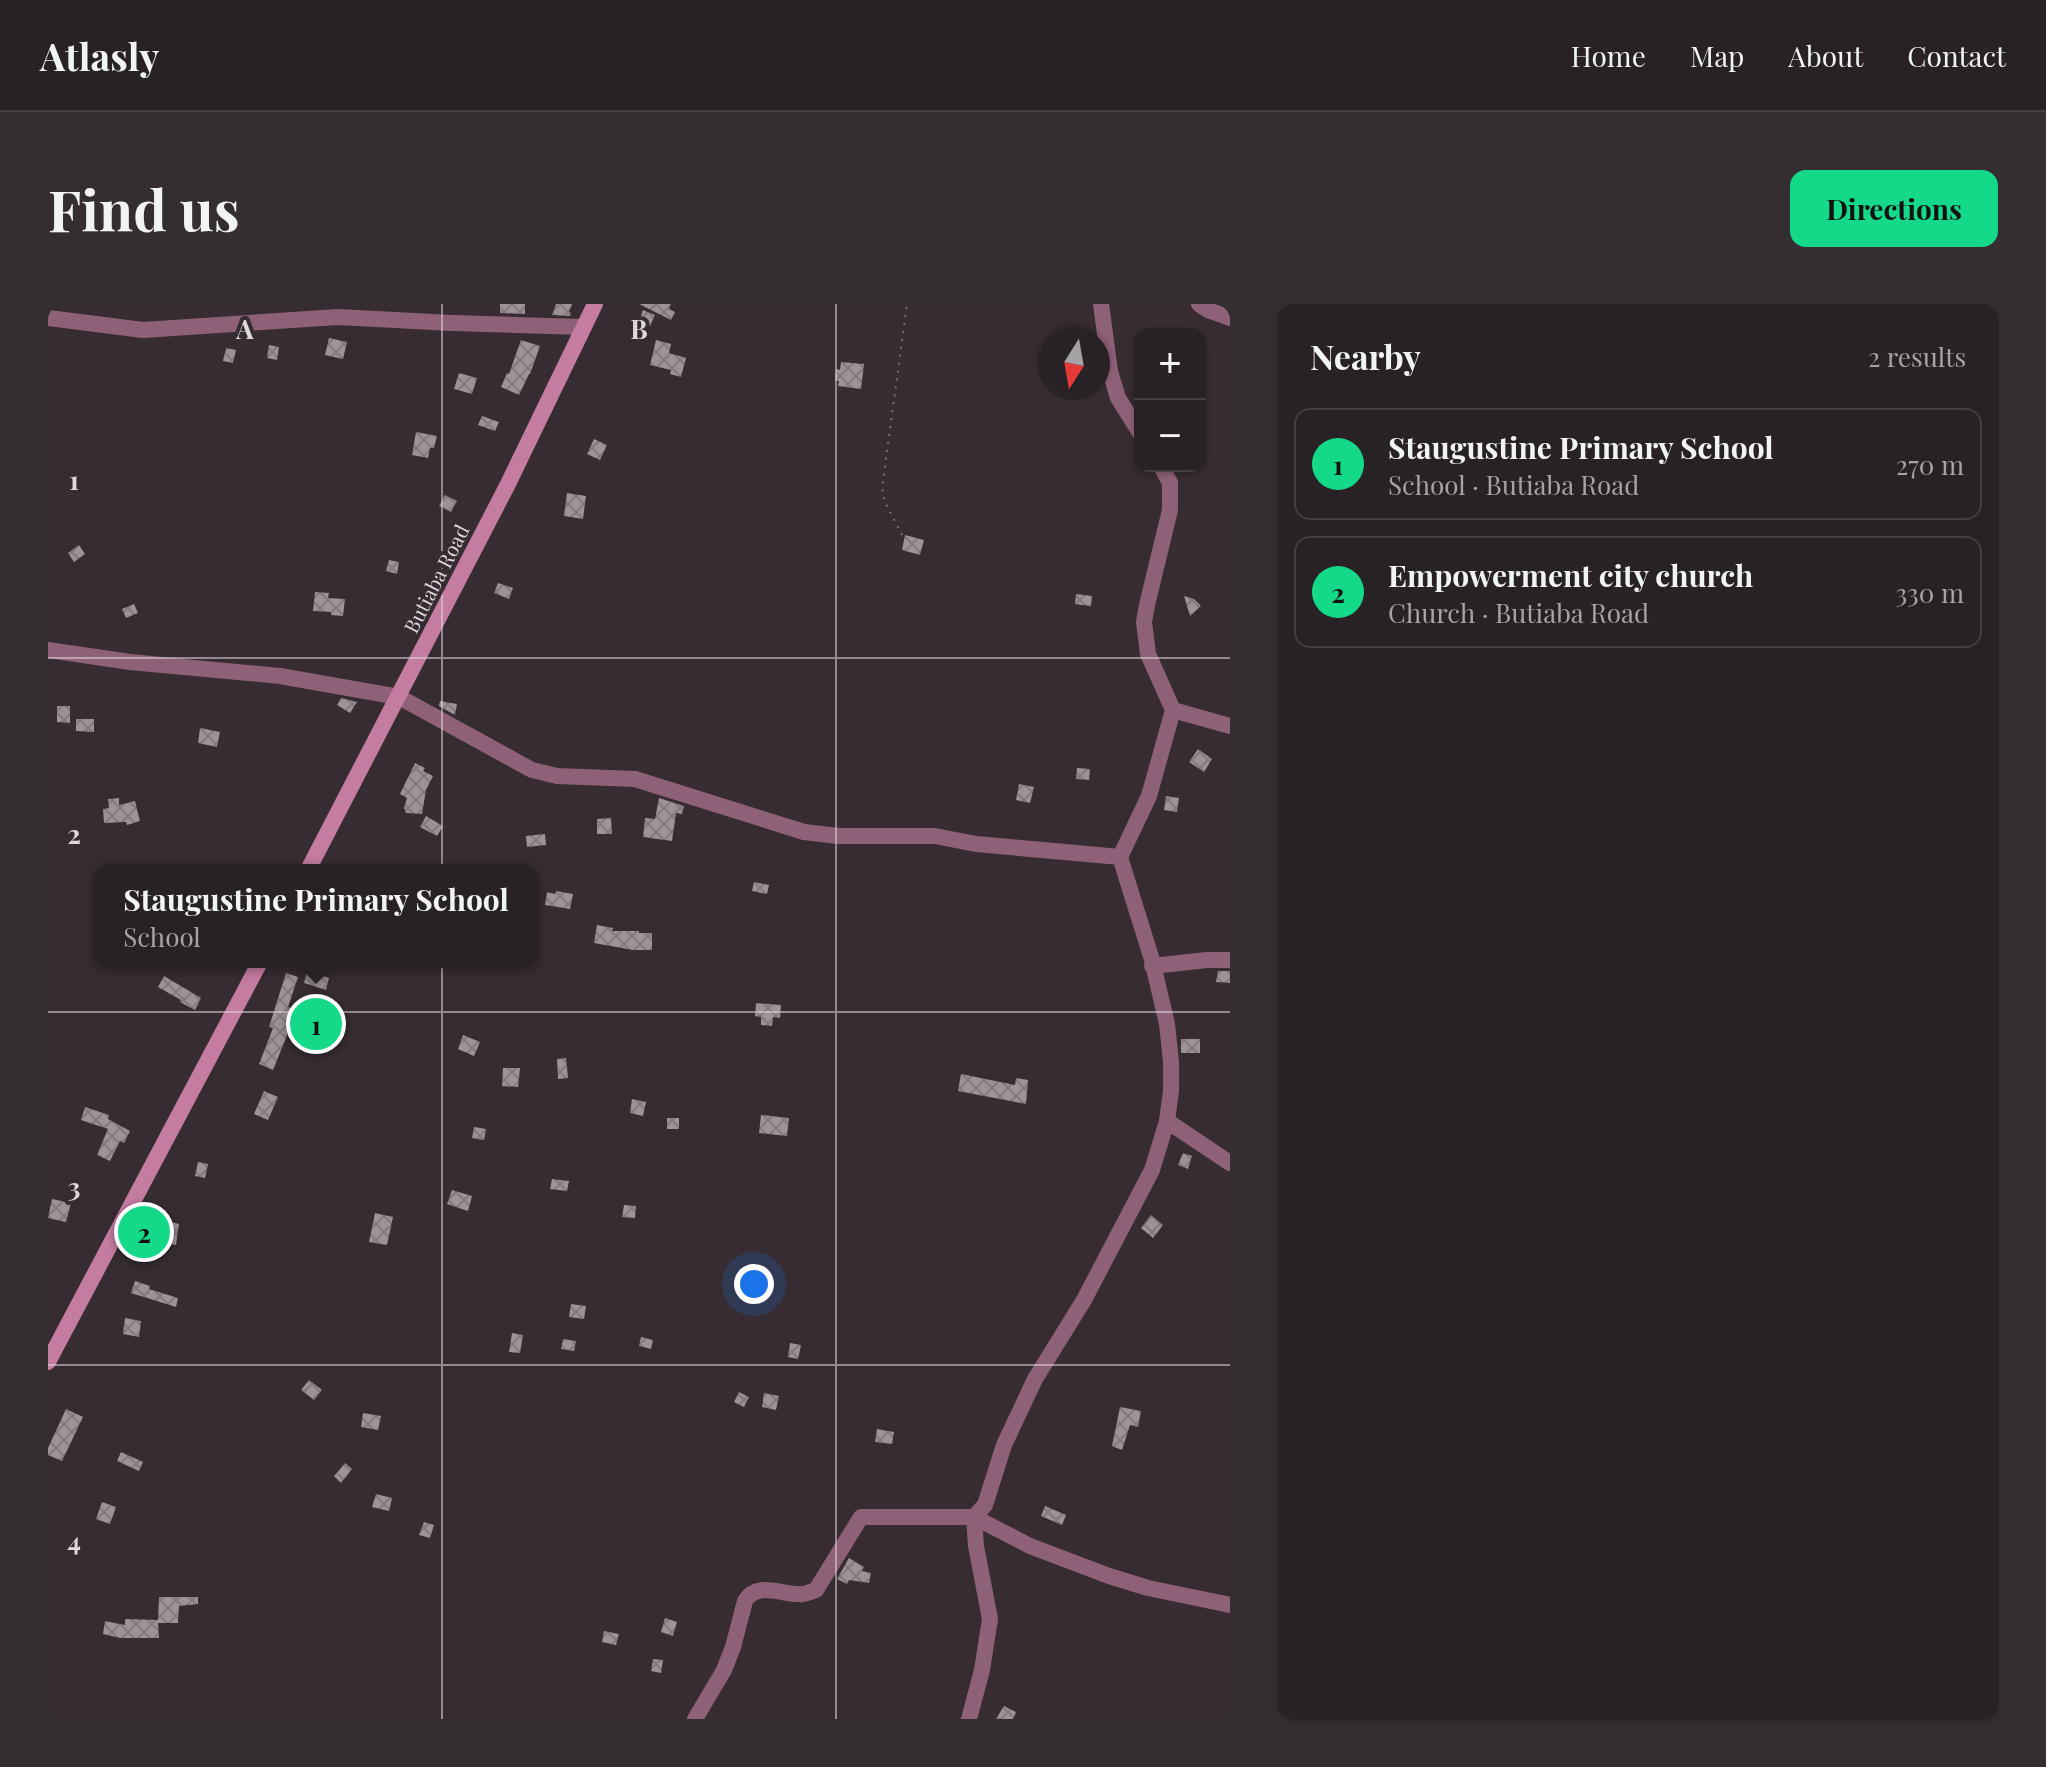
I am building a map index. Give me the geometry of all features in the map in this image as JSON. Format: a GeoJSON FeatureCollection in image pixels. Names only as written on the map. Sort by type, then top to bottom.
{"type":"FeatureCollection","features":[{"type":"Feature","properties":{"kind":"main road","name":"Butiaba Road"},"geometry":{"type":"LineString","coordinates":[[311,864],[507,486],[595,304]]}},
{"type":"Feature","properties":{"kind":"main road"},"geometry":{"type":"LineString","coordinates":[[48,1362],[257,968]]}},
{"type":"Feature","properties":{"kind":"street"},"geometry":{"type":"LineString","coordinates":[[1101,304],[1110,371],[1118,398],[1134,423]]}},
{"type":"Feature","properties":{"kind":"street"},"geometry":{"type":"LineString","coordinates":[[1199,304],[1230,318]]}},
{"type":"Feature","properties":{"kind":"street"},"geometry":{"type":"LineString","coordinates":[[48,318],[143,330],[338,317],[582,327]]}},
{"type":"Feature","properties":{"kind":"street"},"geometry":{"type":"LineString","coordinates":[[969,1719],[982,1670],[990,1619],[976,1546],[974,1517],[985,1505],[1004,1445],[1035,1379],[1084,1300],[1152,1170],[1167,1121],[1171,1062],[1167,1024],[1120,857],[1149,796],[1173,710],[1148,654],[1144,622],[1170,510],[1170,483],[1164,472]]}},
{"type":"Feature","properties":{"kind":"street"},"geometry":{"type":"LineString","coordinates":[[48,650],[130,662],[280,676],[399,697],[532,770],[557,776],[635,779],[804,832],[838,836],[935,836],[976,844],[1120,857]]}},
{"type":"Feature","properties":{"kind":"street"},"geometry":{"type":"LineString","coordinates":[[1173,710],[1230,726]]}},
{"type":"Feature","properties":{"kind":"street"},"geometry":{"type":"LineString","coordinates":[[1152,966],[1230,960]]}},
{"type":"Feature","properties":{"kind":"street"},"geometry":{"type":"LineString","coordinates":[[1167,1121],[1230,1163]]}},
{"type":"Feature","properties":{"kind":"street"},"geometry":{"type":"LineString","coordinates":[[695,1719],[724,1670],[749,1595],[757,1589],[804,1594],[816,1590],[861,1517],[974,1517],[1030,1546],[1109,1576],[1148,1588],[1230,1605]]}},
{"type":"Feature","properties":{"kind":"path"},"geometry":{"type":"LineString","coordinates":[[902,535],[885,502],[882,488],[907,304]]}},
{"type":"Feature","properties":{"kind":"building"},"geometry":{"type":"Polygon","coordinates":[[[500,304],[525,304],[525,314],[500,313],[500,304]]]}},
{"type":"Feature","properties":{"kind":"building"},"geometry":{"type":"Polygon","coordinates":[[[556,304],[572,304],[570,316],[552,315],[556,304]]]}},
{"type":"Feature","properties":{"kind":"building"},"geometry":{"type":"Polygon","coordinates":[[[639,304],[671,304],[669,309],[675,312],[671,320],[639,304]]]}},
{"type":"Feature","properties":{"kind":"building"},"geometry":{"type":"Polygon","coordinates":[[[643,310],[655,315],[650,326],[639,321],[643,310]]]}},
{"type":"Feature","properties":{"kind":"building"},"geometry":{"type":"Polygon","coordinates":[[[329,338],[347,342],[343,359],[325,355],[329,338]]]}},
{"type":"Feature","properties":{"kind":"building"},"geometry":{"type":"Polygon","coordinates":[[[521,340],[540,346],[519,395],[501,387],[521,340]]]}},
{"type":"Feature","properties":{"kind":"building"},"geometry":{"type":"Polygon","coordinates":[[[656,340],[671,344],[669,353],[686,358],[681,377],[670,374],[671,370],[650,365],[656,340]]]}},
{"type":"Feature","properties":{"kind":"building"},"geometry":{"type":"Polygon","coordinates":[[[269,345],[279,347],[277,360],[267,358],[269,345]]]}},
{"type":"Feature","properties":{"kind":"building"},"geometry":{"type":"Polygon","coordinates":[[[226,348],[236,350],[233,363],[223,361],[226,348]]]}},
{"type":"Feature","properties":{"kind":"building"},"geometry":{"type":"Polygon","coordinates":[[[841,362],[864,364],[861,389],[838,386],[836,369],[840,370],[841,362]]]}},
{"type":"Feature","properties":{"kind":"building"},"geometry":{"type":"Polygon","coordinates":[[[459,373],[477,378],[472,394],[454,389],[459,373]]]}},
{"type":"Feature","properties":{"kind":"building"},"geometry":{"type":"Polygon","coordinates":[[[482,416],[499,422],[495,431],[478,425],[482,416]]]}},
{"type":"Feature","properties":{"kind":"building"},"geometry":{"type":"Polygon","coordinates":[[[416,432],[437,436],[428,458],[412,455],[416,432]]]}},
{"type":"Feature","properties":{"kind":"building"},"geometry":{"type":"Polygon","coordinates":[[[594,439],[607,445],[600,460],[587,454],[594,439]]]}},
{"type":"Feature","properties":{"kind":"building"},"geometry":{"type":"Polygon","coordinates":[[[567,493],[586,496],[583,519],[564,516],[567,493]]]}},
{"type":"Feature","properties":{"kind":"building"},"geometry":{"type":"Polygon","coordinates":[[[445,495],[457,501],[451,512],[439,506],[445,495]]]}},
{"type":"Feature","properties":{"kind":"building"},"geometry":{"type":"Polygon","coordinates":[[[905,535],[924,540],[920,555],[902,550],[905,535]]]}},
{"type":"Feature","properties":{"kind":"building"},"geometry":{"type":"Polygon","coordinates":[[[79,545],[85,554],[74,562],[68,553],[79,545]]]}},
{"type":"Feature","properties":{"kind":"building"},"geometry":{"type":"Polygon","coordinates":[[[389,560],[399,562],[397,574],[386,571],[389,560]]]}},
{"type":"Feature","properties":{"kind":"building"},"geometry":{"type":"Polygon","coordinates":[[[498,583],[513,588],[509,599],[494,593],[498,583]]]}},
{"type":"Feature","properties":{"kind":"building"},"geometry":{"type":"Polygon","coordinates":[[[315,592],[329,593],[328,598],[345,599],[343,616],[313,611],[315,592]]]}},
{"type":"Feature","properties":{"kind":"building"},"geometry":{"type":"Polygon","coordinates":[[[1076,594],[1092,596],[1091,606],[1075,604],[1076,594]]]}},
{"type":"Feature","properties":{"kind":"building"},"geometry":{"type":"Polygon","coordinates":[[[1184,596],[1194,599],[1201,606],[1190,616],[1184,596]]]}},
{"type":"Feature","properties":{"kind":"building"},"geometry":{"type":"Polygon","coordinates":[[[134,604],[138,613],[126,618],[122,609],[134,604]]]}},
{"type":"Feature","properties":{"kind":"building"},"geometry":{"type":"Polygon","coordinates":[[[341,698],[357,702],[350,713],[337,705],[341,698]]]}},
{"type":"Feature","properties":{"kind":"building"},"geometry":{"type":"Polygon","coordinates":[[[440,701],[457,704],[455,715],[439,706],[440,701]]]}},
{"type":"Feature","properties":{"kind":"building"},"geometry":{"type":"Polygon","coordinates":[[[57,706],[70,706],[70,723],[57,722],[57,706]]]}},
{"type":"Feature","properties":{"kind":"building"},"geometry":{"type":"Polygon","coordinates":[[[76,719],[94,719],[94,732],[76,731],[76,719]]]}},
{"type":"Feature","properties":{"kind":"building"},"geometry":{"type":"Polygon","coordinates":[[[200,728],[220,732],[217,747],[198,743],[200,728]]]}},
{"type":"Feature","properties":{"kind":"building"},"geometry":{"type":"Polygon","coordinates":[[[1198,749],[1212,759],[1204,772],[1189,762],[1198,749]]]}},
{"type":"Feature","properties":{"kind":"building"},"geometry":{"type":"Polygon","coordinates":[[[415,763],[433,776],[426,790],[422,814],[406,813],[407,798],[400,794],[415,763]]]}},
{"type":"Feature","properties":{"kind":"building"},"geometry":{"type":"Polygon","coordinates":[[[1077,768],[1090,769],[1089,780],[1076,779],[1077,768]]]}},
{"type":"Feature","properties":{"kind":"building"},"geometry":{"type":"Polygon","coordinates":[[[1019,784],[1034,787],[1030,803],[1016,800],[1019,784]]]}},
{"type":"Feature","properties":{"kind":"building"},"geometry":{"type":"Polygon","coordinates":[[[1166,796],[1179,798],[1177,812],[1164,810],[1166,796]]]}},
{"type":"Feature","properties":{"kind":"building"},"geometry":{"type":"Polygon","coordinates":[[[119,798],[119,805],[135,801],[140,821],[127,825],[126,822],[104,823],[103,809],[109,808],[108,799],[119,798]]]}},
{"type":"Feature","properties":{"kind":"building"},"geometry":{"type":"Polygon","coordinates":[[[659,798],[684,806],[682,814],[676,813],[672,841],[643,837],[645,818],[655,819],[659,798]]]}},
{"type":"Feature","properties":{"kind":"building"},"geometry":{"type":"Polygon","coordinates":[[[426,816],[443,826],[437,836],[420,827],[426,816]]]}},
{"type":"Feature","properties":{"kind":"building"},"geometry":{"type":"Polygon","coordinates":[[[611,818],[612,834],[597,834],[597,819],[611,818]]]}},
{"type":"Feature","properties":{"kind":"building"},"geometry":{"type":"Polygon","coordinates":[[[545,834],[546,845],[527,847],[526,836],[545,834]]]}},
{"type":"Feature","properties":{"kind":"building"},"geometry":{"type":"Polygon","coordinates":[[[754,882],[769,885],[767,894],[752,891],[754,882]]]}},
{"type":"Feature","properties":{"kind":"building"},"geometry":{"type":"Polygon","coordinates":[[[556,891],[573,894],[570,909],[545,905],[547,892],[555,894],[556,891]]]}},
{"type":"Feature","properties":{"kind":"building"},"geometry":{"type":"Polygon","coordinates":[[[597,925],[613,928],[612,931],[652,933],[652,950],[594,943],[597,925]]]}},
{"type":"Feature","properties":{"kind":"building"},"geometry":{"type":"Polygon","coordinates":[[[307,971],[329,978],[326,990],[304,983],[307,971]]]}},
{"type":"Feature","properties":{"kind":"building"},"geometry":{"type":"Polygon","coordinates":[[[1218,971],[1230,971],[1230,983],[1216,982],[1218,971]]]}},
{"type":"Feature","properties":{"kind":"building"},"geometry":{"type":"Polygon","coordinates":[[[286,973],[298,977],[288,1007],[312,1013],[308,1029],[323,1034],[320,1043],[288,1033],[273,1070],[259,1064],[273,1028],[269,1027],[286,973]]]}},
{"type":"Feature","properties":{"kind":"building"},"geometry":{"type":"Polygon","coordinates":[[[164,976],[201,998],[195,1010],[158,987],[164,976]]]}},
{"type":"Feature","properties":{"kind":"building"},"geometry":{"type":"Polygon","coordinates":[[[756,1003],[781,1005],[780,1018],[773,1017],[772,1026],[761,1025],[761,1017],[755,1016],[756,1003]]]}},
{"type":"Feature","properties":{"kind":"building"},"geometry":{"type":"Polygon","coordinates":[[[463,1035],[480,1042],[474,1056],[458,1049],[463,1035]]]}},
{"type":"Feature","properties":{"kind":"building"},"geometry":{"type":"Polygon","coordinates":[[[1181,1039],[1200,1039],[1200,1053],[1181,1053],[1181,1039]]]}},
{"type":"Feature","properties":{"kind":"building"},"geometry":{"type":"Polygon","coordinates":[[[566,1058],[568,1078],[558,1079],[557,1059],[566,1058]]]}},
{"type":"Feature","properties":{"kind":"building"},"geometry":{"type":"Polygon","coordinates":[[[503,1068],[520,1068],[518,1087],[502,1086],[503,1068]]]}},
{"type":"Feature","properties":{"kind":"building"},"geometry":{"type":"Polygon","coordinates":[[[961,1074],[1015,1085],[1016,1078],[1028,1080],[1026,1104],[958,1091],[961,1074]]]}},
{"type":"Feature","properties":{"kind":"building"},"geometry":{"type":"Polygon","coordinates":[[[264,1091],[278,1097],[268,1120],[254,1114],[264,1091]]]}},
{"type":"Feature","properties":{"kind":"building"},"geometry":{"type":"Polygon","coordinates":[[[632,1099],[646,1102],[643,1116],[630,1113],[632,1099]]]}},
{"type":"Feature","properties":{"kind":"building"},"geometry":{"type":"Polygon","coordinates":[[[85,1107],[109,1115],[108,1119],[130,1131],[124,1143],[120,1141],[110,1161],[97,1155],[108,1129],[81,1120],[85,1107]]]}},
{"type":"Feature","properties":{"kind":"building"},"geometry":{"type":"Polygon","coordinates":[[[761,1115],[789,1118],[787,1136],[759,1133],[761,1115]]]}},
{"type":"Feature","properties":{"kind":"building"},"geometry":{"type":"Polygon","coordinates":[[[667,1118],[679,1118],[679,1129],[667,1129],[667,1118]]]}},
{"type":"Feature","properties":{"kind":"building"},"geometry":{"type":"Polygon","coordinates":[[[474,1127],[486,1129],[484,1140],[472,1138],[474,1127]]]}},
{"type":"Feature","properties":{"kind":"building"},"geometry":{"type":"Polygon","coordinates":[[[1183,1153],[1192,1156],[1188,1169],[1178,1165],[1183,1153]]]}},
{"type":"Feature","properties":{"kind":"building"},"geometry":{"type":"Polygon","coordinates":[[[198,1162],[208,1164],[205,1178],[195,1176],[198,1162]]]}},
{"type":"Feature","properties":{"kind":"building"},"geometry":{"type":"Polygon","coordinates":[[[552,1179],[569,1181],[567,1191],[550,1189],[552,1179]]]}},
{"type":"Feature","properties":{"kind":"building"},"geometry":{"type":"Polygon","coordinates":[[[452,1190],[472,1196],[468,1211],[447,1204],[452,1190]]]}},
{"type":"Feature","properties":{"kind":"building"},"geometry":{"type":"Polygon","coordinates":[[[52,1199],[71,1203],[66,1222],[48,1218],[52,1199]]]}},
{"type":"Feature","properties":{"kind":"building"},"geometry":{"type":"Polygon","coordinates":[[[624,1205],[636,1206],[635,1218],[622,1217],[624,1205]]]}},
{"type":"Feature","properties":{"kind":"building"},"geometry":{"type":"Polygon","coordinates":[[[375,1213],[393,1217],[387,1245],[369,1242],[375,1213]]]}},
{"type":"Feature","properties":{"kind":"building"},"geometry":{"type":"Polygon","coordinates":[[[1151,1215],[1163,1225],[1153,1238],[1141,1228],[1151,1215]]]}},
{"type":"Feature","properties":{"kind":"building"},"geometry":{"type":"Polygon","coordinates":[[[168,1221],[179,1224],[176,1245],[163,1243],[168,1221]]]}},
{"type":"Feature","properties":{"kind":"building"},"geometry":{"type":"Polygon","coordinates":[[[135,1281],[178,1298],[176,1307],[131,1293],[135,1281]]]}},
{"type":"Feature","properties":{"kind":"building"},"geometry":{"type":"Polygon","coordinates":[[[571,1304],[586,1306],[584,1319],[569,1317],[571,1304]]]}},
{"type":"Feature","properties":{"kind":"building"},"geometry":{"type":"Polygon","coordinates":[[[125,1318],[141,1321],[139,1337],[123,1334],[125,1318]]]}},
{"type":"Feature","properties":{"kind":"building"},"geometry":{"type":"Polygon","coordinates":[[[512,1333],[523,1335],[520,1353],[509,1352],[512,1333]]]}},
{"type":"Feature","properties":{"kind":"building"},"geometry":{"type":"Polygon","coordinates":[[[641,1337],[653,1340],[651,1349],[639,1346],[641,1337]]]}},
{"type":"Feature","properties":{"kind":"building"},"geometry":{"type":"Polygon","coordinates":[[[563,1339],[576,1341],[574,1351],[561,1349],[563,1339]]]}},
{"type":"Feature","properties":{"kind":"building"},"geometry":{"type":"Polygon","coordinates":[[[790,1343],[801,1345],[798,1359],[788,1357],[790,1343]]]}},
{"type":"Feature","properties":{"kind":"building"},"geometry":{"type":"Polygon","coordinates":[[[309,1380],[322,1390],[314,1400],[301,1390],[309,1380]]]}},
{"type":"Feature","properties":{"kind":"building"},"geometry":{"type":"Polygon","coordinates":[[[739,1392],[749,1397],[744,1407],[734,1402],[739,1392]]]}},
{"type":"Feature","properties":{"kind":"building"},"geometry":{"type":"Polygon","coordinates":[[[764,1393],[779,1396],[776,1410],[762,1407],[764,1393]]]}},
{"type":"Feature","properties":{"kind":"building"},"geometry":{"type":"Polygon","coordinates":[[[1120,1407],[1141,1411],[1138,1427],[1130,1425],[1122,1450],[1112,1446],[1120,1407]]]}},
{"type":"Feature","properties":{"kind":"building"},"geometry":{"type":"Polygon","coordinates":[[[66,1409],[83,1417],[62,1461],[48,1455],[48,1448],[66,1409]]]}},
{"type":"Feature","properties":{"kind":"building"},"geometry":{"type":"Polygon","coordinates":[[[363,1413],[381,1416],[378,1430],[361,1427],[363,1413]]]}},
{"type":"Feature","properties":{"kind":"building"},"geometry":{"type":"Polygon","coordinates":[[[877,1429],[894,1432],[892,1444],[875,1442],[877,1429]]]}},
{"type":"Feature","properties":{"kind":"building"},"geometry":{"type":"Polygon","coordinates":[[[121,1452],[143,1462],[139,1471],[117,1461],[121,1452]]]}},
{"type":"Feature","properties":{"kind":"building"},"geometry":{"type":"Polygon","coordinates":[[[345,1463],[352,1469],[341,1483],[334,1476],[345,1463]]]}},
{"type":"Feature","properties":{"kind":"building"},"geometry":{"type":"Polygon","coordinates":[[[376,1494],[392,1498],[389,1511],[372,1507],[376,1494]]]}},
{"type":"Feature","properties":{"kind":"building"},"geometry":{"type":"Polygon","coordinates":[[[102,1502],[116,1507],[110,1524],[96,1519],[102,1502]]]}},
{"type":"Feature","properties":{"kind":"building"},"geometry":{"type":"Polygon","coordinates":[[[1045,1506],[1066,1515],[1062,1525],[1041,1516],[1045,1506]]]}},
{"type":"Feature","properties":{"kind":"building"},"geometry":{"type":"Polygon","coordinates":[[[424,1522],[434,1525],[430,1538],[419,1535],[424,1522]]]}},
{"type":"Feature","properties":{"kind":"building"},"geometry":{"type":"Polygon","coordinates":[[[849,1558],[864,1567],[862,1571],[871,1573],[869,1583],[849,1580],[847,1584],[837,1579],[849,1558]]]}},
{"type":"Feature","properties":{"kind":"building"},"geometry":{"type":"Polygon","coordinates":[[[159,1597],[198,1597],[198,1604],[179,1606],[178,1623],[158,1623],[159,1638],[120,1638],[103,1634],[105,1621],[125,1625],[125,1619],[158,1620],[159,1597]]]}},
{"type":"Feature","properties":{"kind":"building"},"geometry":{"type":"Polygon","coordinates":[[[665,1618],[677,1622],[673,1636],[661,1632],[665,1618]]]}},
{"type":"Feature","properties":{"kind":"building"},"geometry":{"type":"Polygon","coordinates":[[[604,1631],[619,1634],[616,1645],[602,1642],[604,1631]]]}},
{"type":"Feature","properties":{"kind":"building"},"geometry":{"type":"Polygon","coordinates":[[[653,1659],[663,1660],[661,1673],[651,1671],[653,1659]]]}},
{"type":"Feature","properties":{"kind":"building"},"geometry":{"type":"Polygon","coordinates":[[[1004,1706],[1016,1712],[1013,1719],[996,1719],[1004,1706]]]}},
{"type":"Feature","properties":{"kind":"place","name":"Staugustine Primary School"},"geometry":{"type":"Point","coordinates":[316,1024]}},
{"type":"Feature","properties":{"kind":"place","name":"Empowerment city church"},"geometry":{"type":"Point","coordinates":[144,1232]}}]}
